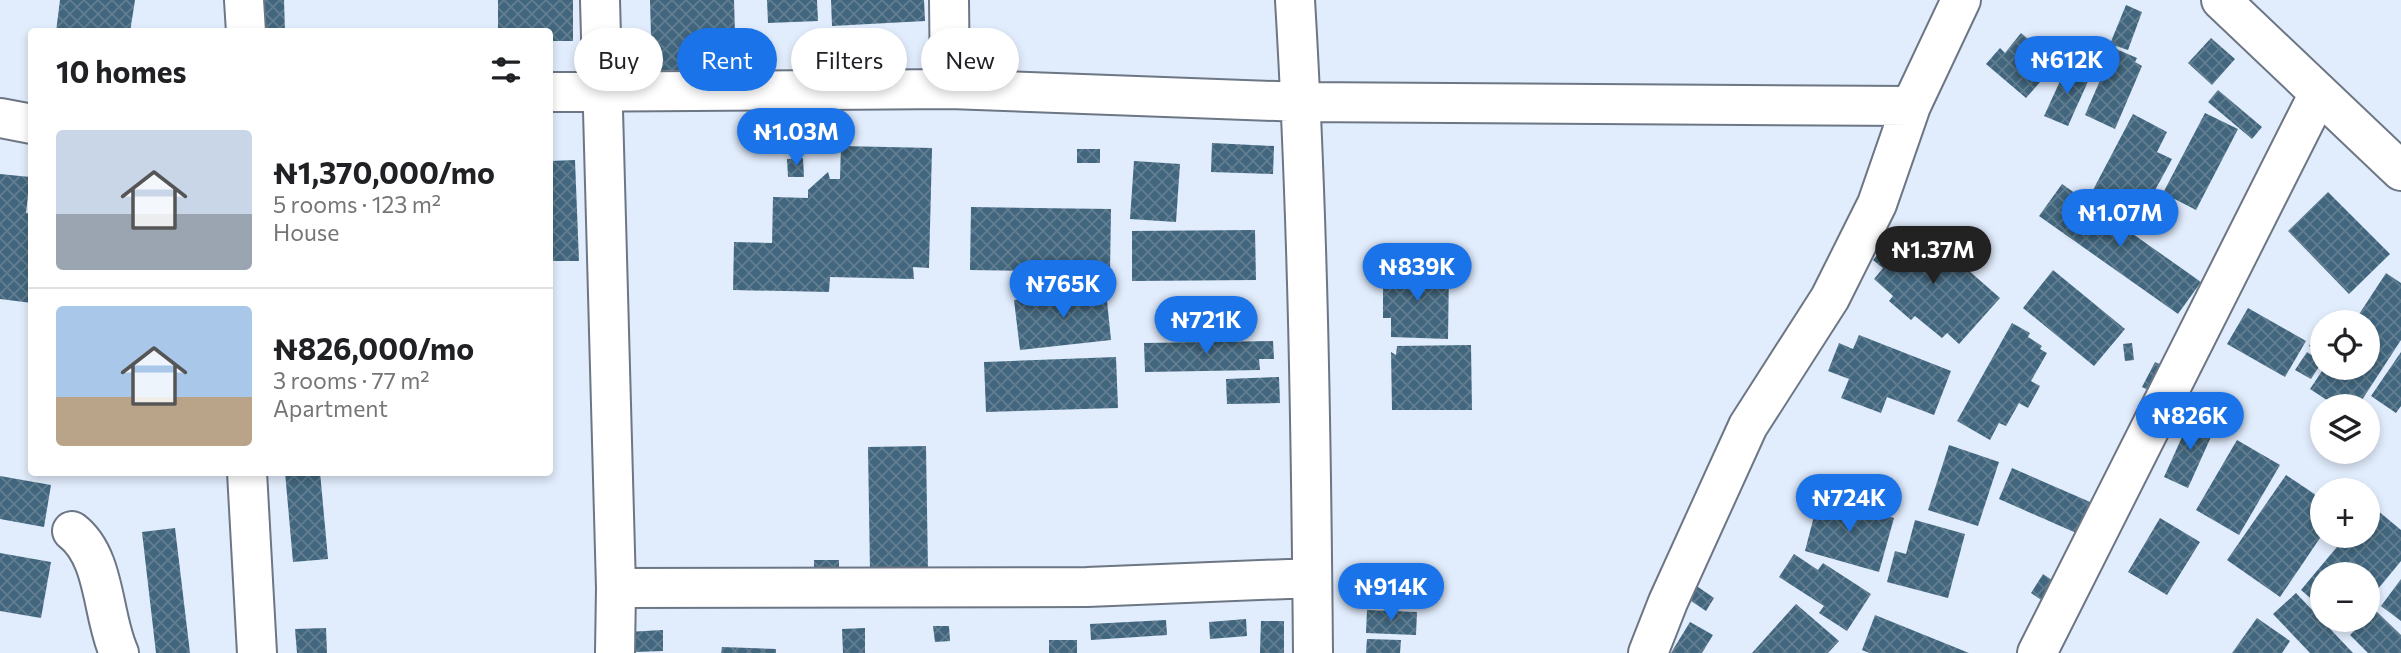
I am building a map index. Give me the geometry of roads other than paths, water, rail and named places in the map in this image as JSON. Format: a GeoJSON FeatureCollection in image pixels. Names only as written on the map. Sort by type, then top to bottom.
{"type":"FeatureCollection","features":[{"type":"Feature","properties":{"kind":"street"},"geometry":{"type":"LineString","coordinates":[[244,0],[246,28]]}},
{"type":"Feature","properties":{"kind":"street"},"geometry":{"type":"LineString","coordinates":[[600,0],[616,589],[615,653]]}},
{"type":"Feature","properties":{"kind":"street"},"geometry":{"type":"LineString","coordinates":[[949,0],[949,28]]}},
{"type":"Feature","properties":{"kind":"street"},"geometry":{"type":"LineString","coordinates":[[1295,0],[1301,102],[1312,474],[1313,653]]}},
{"type":"Feature","properties":{"kind":"street"},"geometry":{"type":"LineString","coordinates":[[1648,653],[1668,602],[1748,425],[1830,298],[1877,204],[1911,106],[1961,0]]}},
{"type":"Feature","properties":{"kind":"street"},"geometry":{"type":"LineString","coordinates":[[2221,0],[2401,171]]}},
{"type":"Feature","properties":{"kind":"street"},"geometry":{"type":"LineString","coordinates":[[553,92],[921,89]]}},
{"type":"Feature","properties":{"kind":"street"},"geometry":{"type":"LineString","coordinates":[[1004,91],[1301,102],[1911,106]]}},
{"type":"Feature","properties":{"kind":"street"},"geometry":{"type":"LineString","coordinates":[[2037,653],[2319,93]]}},
{"type":"Feature","properties":{"kind":"street"},"geometry":{"type":"LineString","coordinates":[[0,118],[28,123]]}},
{"type":"Feature","properties":{"kind":"street"},"geometry":{"type":"LineString","coordinates":[[247,476],[257,653]]}},
{"type":"Feature","properties":{"kind":"street"},"geometry":{"type":"LineString","coordinates":[[72,531],[82,540],[99,579],[119,653]]}},
{"type":"Feature","properties":{"kind":"street"},"geometry":{"type":"LineString","coordinates":[[616,589],[1087,587],[1312,578]]}}]}
